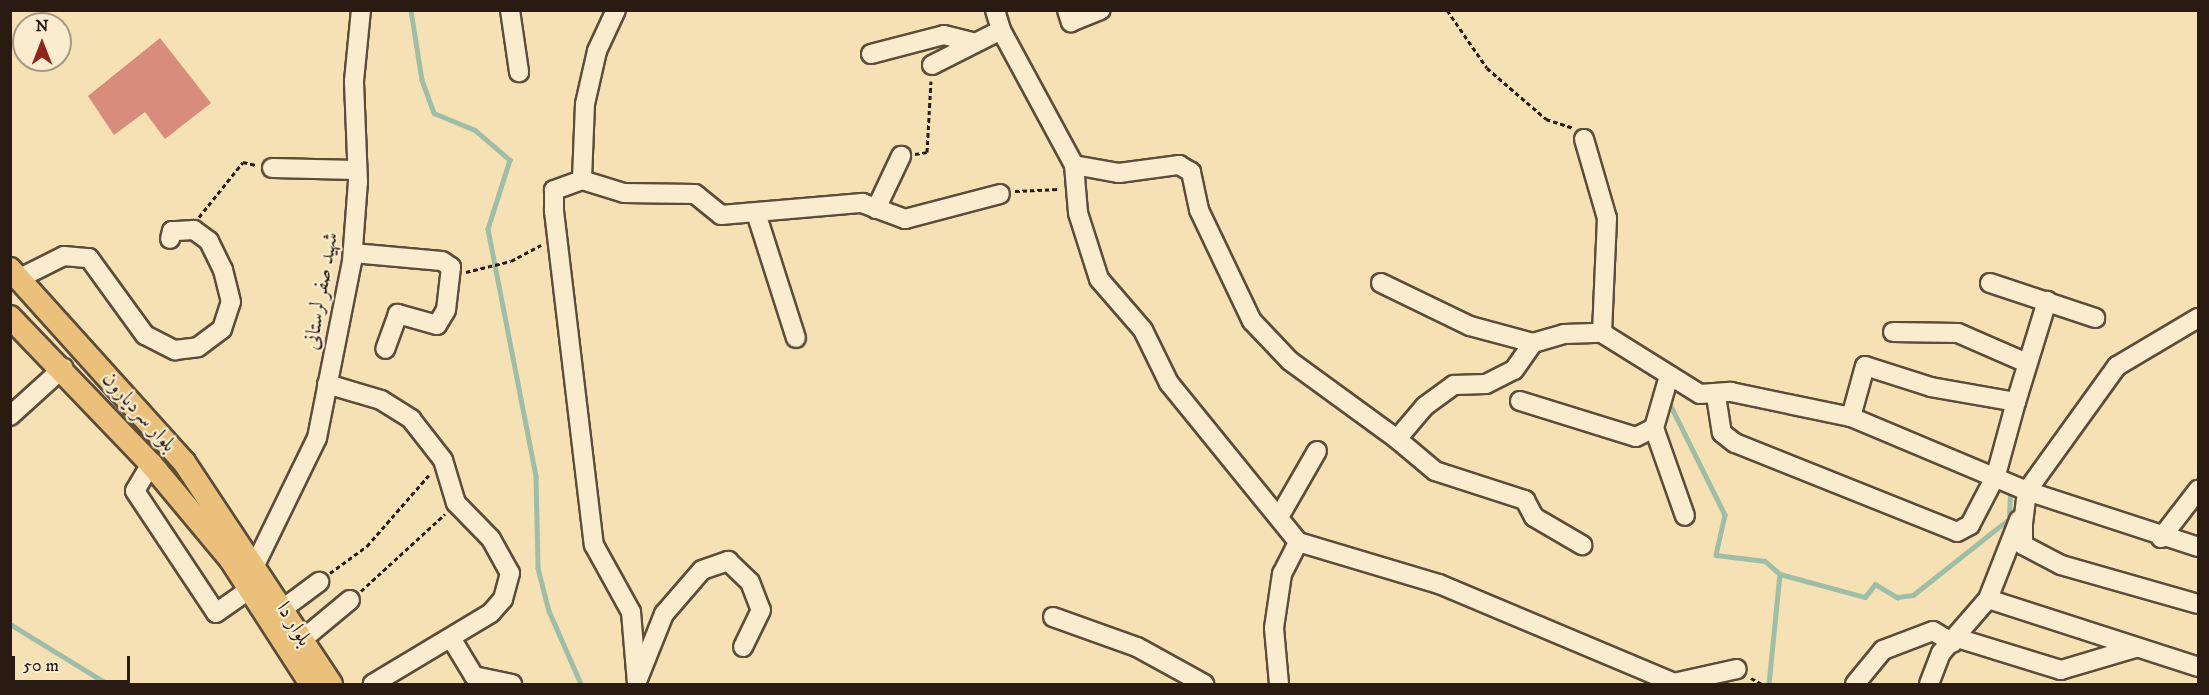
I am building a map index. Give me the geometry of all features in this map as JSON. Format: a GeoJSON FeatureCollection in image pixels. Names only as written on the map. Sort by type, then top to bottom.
{"type":"FeatureCollection","features":[{"type":"Feature","properties":{"kind":"main road","name":"بلوار سردیارون"},"geometry":{"type":"LineString","coordinates":[[15,274],[184,462],[249,576]]}},
{"type":"Feature","properties":{"kind":"main road","name":"بلوار سردیارون"},"geometry":{"type":"LineString","coordinates":[[10,317],[63,369],[151,464],[249,576]]}},
{"type":"Feature","properties":{"kind":"main road","name":"بلوار دا"},"geometry":{"type":"LineString","coordinates":[[249,576],[284,608],[332,684]]}},
{"type":"Feature","properties":{"kind":"main road","name":"بلوار دا"},"geometry":{"type":"LineString","coordinates":[[249,576],[311,684]]}},
{"type":"Feature","properties":{"kind":"street","name":"شهید صفر لرستانی"},"geometry":{"type":"LineString","coordinates":[[249,576],[317,438],[353,253],[357,170],[354,81],[361,10]]}},
{"type":"Feature","properties":{"kind":"street"},"geometry":{"type":"LineString","coordinates":[[510,10],[519,72]]}},
{"type":"Feature","properties":{"kind":"street"},"geometry":{"type":"LineString","coordinates":[[582,180],[585,104],[597,51],[616,10]]}},
{"type":"Feature","properties":{"kind":"street"},"geometry":{"type":"LineString","coordinates":[[995,10],[1000,30],[1074,165],[1076,188],[1099,279],[1143,330],[1169,383],[1298,542],[1439,584],[1531,620],[1594,654],[1678,683],[1737,669]]}},
{"type":"Feature","properties":{"kind":"street"},"geometry":{"type":"LineString","coordinates":[[1066,10],[1071,22],[1101,10]]}},
{"type":"Feature","properties":{"kind":"street"},"geometry":{"type":"LineString","coordinates":[[932,64],[1000,30]]}},
{"type":"Feature","properties":{"kind":"street"},"geometry":{"type":"LineString","coordinates":[[871,54],[944,35],[975,43]]}},
{"type":"Feature","properties":{"kind":"street"},"geometry":{"type":"LineString","coordinates":[[1584,140],[1608,218],[1602,333]]}},
{"type":"Feature","properties":{"kind":"street"},"geometry":{"type":"LineString","coordinates":[[876,209],[901,156]]}},
{"type":"Feature","properties":{"kind":"street"},"geometry":{"type":"LineString","coordinates":[[1074,165],[1119,173],[1179,165],[1191,172],[1199,210],[1252,321],[1290,361],[1397,439],[1436,471],[1525,500],[1534,517],[1582,545]]}},
{"type":"Feature","properties":{"kind":"street"},"geometry":{"type":"LineString","coordinates":[[272,168],[357,170]]}},
{"type":"Feature","properties":{"kind":"street"},"geometry":{"type":"LineString","coordinates":[[638,682],[631,612],[594,544],[556,236],[554,190],[582,180],[624,193],[695,194],[721,215],[757,216],[827,203],[876,209],[905,219],[1000,194]]}},
{"type":"Feature","properties":{"kind":"street"},"geometry":{"type":"LineString","coordinates":[[757,216],[796,338]]}},
{"type":"Feature","properties":{"kind":"street"},"geometry":{"type":"LineString","coordinates":[[15,274],[64,256],[89,258],[145,335],[175,350],[198,347],[222,329],[231,302],[209,241],[194,230],[172,231],[170,239]]}},
{"type":"Feature","properties":{"kind":"street"},"geometry":{"type":"LineString","coordinates":[[353,253],[442,261],[452,267],[446,310],[437,325],[398,314],[385,349]]}},
{"type":"Feature","properties":{"kind":"street"},"geometry":{"type":"LineString","coordinates":[[1381,283],[1470,326],[1533,343],[1564,334],[1602,333],[1700,394],[1716,396],[1731,392],[1851,417],[1996,475],[2026,497],[2199,548]]}},
{"type":"Feature","properties":{"kind":"street"},"geometry":{"type":"LineString","coordinates":[[1990,283],[2095,318]]}},
{"type":"Feature","properties":{"kind":"street"},"geometry":{"type":"LineString","coordinates":[[1716,396],[1722,434],[1736,443],[1957,532],[1970,525],[1996,475],[2047,301]]}},
{"type":"Feature","properties":{"kind":"street"},"geometry":{"type":"LineString","coordinates":[[1929,684],[1941,653],[1955,640],[1988,599],[2026,497],[2118,366],[2199,318]]}},
{"type":"Feature","properties":{"kind":"street"},"geometry":{"type":"LineString","coordinates":[[1893,332],[1958,333],[2027,363]]}},
{"type":"Feature","properties":{"kind":"street"},"geometry":{"type":"LineString","coordinates":[[1397,439],[1425,406],[1454,385],[1485,384],[1514,370],[1533,343]]}},
{"type":"Feature","properties":{"kind":"street"},"geometry":{"type":"LineString","coordinates":[[1851,417],[1865,366],[1930,387],[2016,402]]}},
{"type":"Feature","properties":{"kind":"street"},"geometry":{"type":"LineString","coordinates":[[10,417],[63,369]]}},
{"type":"Feature","properties":{"kind":"street"},"geometry":{"type":"LineString","coordinates":[[1669,376],[1654,428],[1684,516]]}},
{"type":"Feature","properties":{"kind":"street"},"geometry":{"type":"LineString","coordinates":[[327,384],[381,400],[411,419],[443,460],[456,503],[491,538],[510,573],[503,599],[491,613],[373,684]]}},
{"type":"Feature","properties":{"kind":"street"},"geometry":{"type":"LineString","coordinates":[[1520,401],[1636,437],[1654,428]]}},
{"type":"Feature","properties":{"kind":"street"},"geometry":{"type":"LineString","coordinates":[[1279,517],[1317,451]]}},
{"type":"Feature","properties":{"kind":"street"},"geometry":{"type":"LineString","coordinates":[[151,464],[135,491],[216,613],[249,576]]}},
{"type":"Feature","properties":{"kind":"street"},"geometry":{"type":"LineString","coordinates":[[2161,538],[2199,490]]}},
{"type":"Feature","properties":{"kind":"street"},"geometry":{"type":"LineString","coordinates":[[2026,497],[2023,544],[2061,565],[2199,604]]}},
{"type":"Feature","properties":{"kind":"street"},"geometry":{"type":"LineString","coordinates":[[1279,684],[1274,628],[1282,574],[1298,542]]}},
{"type":"Feature","properties":{"kind":"street"},"geometry":{"type":"LineString","coordinates":[[638,682],[664,614],[685,595],[702,570],[728,561],[750,582],[761,610],[743,647]]}},
{"type":"Feature","properties":{"kind":"street"},"geometry":{"type":"LineString","coordinates":[[284,608],[319,582]]}},
{"type":"Feature","properties":{"kind":"street"},"geometry":{"type":"LineString","coordinates":[[1988,599],[2199,667]]}},
{"type":"Feature","properties":{"kind":"street"},"geometry":{"type":"LineString","coordinates":[[303,639],[350,600]]}},
{"type":"Feature","properties":{"kind":"street"},"geometry":{"type":"LineString","coordinates":[[1053,617],[1137,647],[1204,684]]}},
{"type":"Feature","properties":{"kind":"street"},"geometry":{"type":"LineString","coordinates":[[1854,684],[1883,650],[1933,631],[1955,640],[2061,670],[2135,648]]}},
{"type":"Feature","properties":{"kind":"street"},"geometry":{"type":"LineString","coordinates":[[451,638],[474,676],[512,684]]}},
{"type":"Feature","properties":{"kind":"path"},"geometry":{"type":"LineString","coordinates":[[1447,10],[1487,68],[1546,119],[1579,130],[1584,140]]}},
{"type":"Feature","properties":{"kind":"path"},"geometry":{"type":"LineString","coordinates":[[901,156],[927,152],[932,64]]}},
{"type":"Feature","properties":{"kind":"path"},"geometry":{"type":"LineString","coordinates":[[194,230],[201,210],[243,162],[272,168]]}},
{"type":"Feature","properties":{"kind":"path"},"geometry":{"type":"LineString","coordinates":[[1000,194],[1076,188]]}},
{"type":"Feature","properties":{"kind":"path"},"geometry":{"type":"LineString","coordinates":[[464,273],[511,261],[556,236]]}},
{"type":"Feature","properties":{"kind":"path"},"geometry":{"type":"LineString","coordinates":[[319,582],[368,546],[443,460]]}},
{"type":"Feature","properties":{"kind":"path"},"geometry":{"type":"LineString","coordinates":[[350,600],[456,503]]}},
{"type":"Feature","properties":{"kind":"building"},"geometry":{"type":"Polygon","coordinates":[[[160,38],[211,103],[165,139],[145,112],[114,135],[88,96],[160,38]]]}},
{"type":"Feature","properties":{"kind":"waterway"},"geometry":{"type":"LineString","coordinates":[[411,10],[422,80],[434,113],[475,130],[510,160],[488,229],[536,477],[538,568],[549,611],[581,684]]}},
{"type":"Feature","properties":{"kind":"waterway"},"geometry":{"type":"LineString","coordinates":[[1668,400],[1725,515],[1716,555],[1765,561],[1780,574],[1769,684]]}},
{"type":"Feature","properties":{"kind":"waterway"},"geometry":{"type":"LineString","coordinates":[[1780,574],[1865,597],[1875,584],[1897,597],[1913,595],[2009,519],[2010,491]]}},
{"type":"Feature","properties":{"kind":"waterway"},"geometry":{"type":"LineString","coordinates":[[10,624],[108,684]]}}]}
